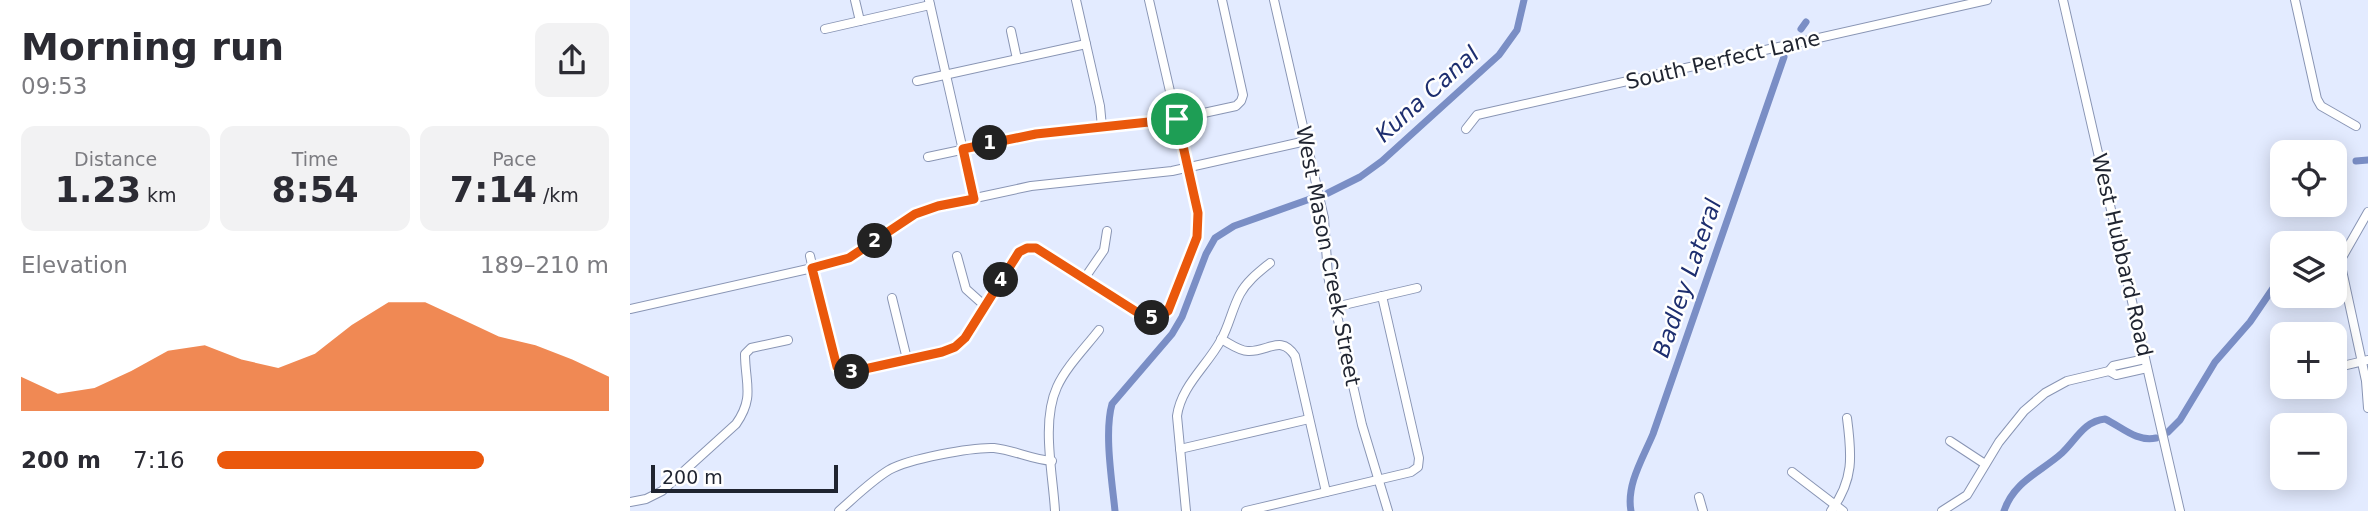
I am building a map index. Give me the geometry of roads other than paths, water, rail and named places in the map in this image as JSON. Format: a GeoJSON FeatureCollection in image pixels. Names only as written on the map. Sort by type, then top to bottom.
{"type":"FeatureCollection","features":[{"type":"Feature","properties":{"kind":"street"},"geometry":{"type":"LineString","coordinates":[[855,0],[860,21]]}},
{"type":"Feature","properties":{"kind":"street"},"geometry":{"type":"LineString","coordinates":[[1076,0],[1100,106],[1102,127]]}},
{"type":"Feature","properties":{"kind":"street"},"geometry":{"type":"LineString","coordinates":[[810,256],[834,362],[841,372],[851,372],[955,347],[965,338],[1019,252],[1027,248],[1036,248],[1143,316],[1156,318],[1168,311],[1197,237],[1198,213],[1149,0]]}},
{"type":"Feature","properties":{"kind":"street"},"geometry":{"type":"LineString","coordinates":[[928,157],[1036,134],[1177,119],[1236,106],[1243,95],[1222,0]]}},
{"type":"Feature","properties":{"kind":"street","name":"West Mason Creek Street"},"geometry":{"type":"LineString","coordinates":[[1274,0],[1324,218],[1328,276],[1362,425],[1388,511]]}},
{"type":"Feature","properties":{"kind":"street","name":"South Perfect Lane"},"geometry":{"type":"LineString","coordinates":[[1466,129],[1477,115],[1987,0]]}},
{"type":"Feature","properties":{"kind":"street","name":"West Hubbard Road"},"geometry":{"type":"LineString","coordinates":[[2063,0],[2179,511]]}},
{"type":"Feature","properties":{"kind":"street"},"geometry":{"type":"LineString","coordinates":[[2295,0],[2316,99],[2321,106],[2356,127]]}},
{"type":"Feature","properties":{"kind":"street"},"geometry":{"type":"LineString","coordinates":[[825,29],[929,2],[974,199]]}},
{"type":"Feature","properties":{"kind":"street"},"geometry":{"type":"LineString","coordinates":[[1011,31],[1017,59]]}},
{"type":"Feature","properties":{"kind":"street"},"geometry":{"type":"LineString","coordinates":[[917,81],[1086,44]]}},
{"type":"Feature","properties":{"kind":"street"},"geometry":{"type":"LineString","coordinates":[[630,310],[849,258],[915,214],[938,206],[1031,186],[1187,167],[1306,141]]}},
{"type":"Feature","properties":{"kind":"street"},"geometry":{"type":"LineString","coordinates":[[2368,212],[2340,261],[2365,361],[2368,408]]}},
{"type":"Feature","properties":{"kind":"street"},"geometry":{"type":"LineString","coordinates":[[1084,279],[1104,250],[1107,231]]}},
{"type":"Feature","properties":{"kind":"street"},"geometry":{"type":"LineString","coordinates":[[957,256],[966,289],[985,306]]}},
{"type":"Feature","properties":{"kind":"street"},"geometry":{"type":"LineString","coordinates":[[1186,511],[1178,405],[1221,339],[1240,295],[1270,262]]}},
{"type":"Feature","properties":{"kind":"street"},"geometry":{"type":"LineString","coordinates":[[1335,307],[1417,288]]}},
{"type":"Feature","properties":{"kind":"street"},"geometry":{"type":"LineString","coordinates":[[1246,511],[1411,472],[1418,467],[1419,458],[1382,296]]}},
{"type":"Feature","properties":{"kind":"street"},"geometry":{"type":"LineString","coordinates":[[892,298],[907,359]]}},
{"type":"Feature","properties":{"kind":"street"},"geometry":{"type":"LineString","coordinates":[[1055,511],[1049,422],[1054,394],[1060,381],[1099,330]]}},
{"type":"Feature","properties":{"kind":"street"},"geometry":{"type":"LineString","coordinates":[[1221,339],[1245,351],[1281,344],[1290,347],[1295,356],[1326,492]]}},
{"type":"Feature","properties":{"kind":"street"},"geometry":{"type":"LineString","coordinates":[[630,502],[646,499],[662,491],[736,424],[742,415],[749,389],[745,354],[751,348],[788,341]]}},
{"type":"Feature","properties":{"kind":"street"},"geometry":{"type":"LineString","coordinates":[[2347,365],[2365,361]]}},
{"type":"Feature","properties":{"kind":"street"},"geometry":{"type":"LineString","coordinates":[[1942,511],[1967,495],[1999,442],[2024,411],[2045,393],[2067,381],[2109,371],[2113,366],[2146,364]]}},
{"type":"Feature","properties":{"kind":"street"},"geometry":{"type":"LineString","coordinates":[[1180,449],[1309,418]]}},
{"type":"Feature","properties":{"kind":"street"},"geometry":{"type":"LineString","coordinates":[[1833,508],[1845,489],[1850,469],[1852,449],[1847,418]]}},
{"type":"Feature","properties":{"kind":"street"},"geometry":{"type":"LineString","coordinates":[[1950,440],[1985,464]]}},
{"type":"Feature","properties":{"kind":"street"},"geometry":{"type":"LineString","coordinates":[[839,511],[889,470],[918,461],[969,450],[993,448],[1011,450],[1032,459],[1052,461]]}},
{"type":"Feature","properties":{"kind":"street"},"geometry":{"type":"LineString","coordinates":[[1792,472],[1833,508],[1843,511]]}},
{"type":"Feature","properties":{"kind":"street"},"geometry":{"type":"LineString","coordinates":[[1699,497],[1703,511]]}},
{"type":"Feature","properties":{"kind":"waterway","name":"Kuna Canal"},"geometry":{"type":"LineString","coordinates":[[1328,193],[1360,177],[1382,161],[1499,55],[1517,30],[1524,0]]}},
{"type":"Feature","properties":{"kind":"waterway","name":"Badley Lateral"},"geometry":{"type":"LineString","coordinates":[[1801,29],[1806,22]]}},
{"type":"Feature","properties":{"kind":"waterway","name":"Badley Lateral"},"geometry":{"type":"LineString","coordinates":[[1631,511],[1631,491],[1636,472],[1653,434],[1784,57]]}},
{"type":"Feature","properties":{"kind":"waterway"},"geometry":{"type":"LineString","coordinates":[[2356,161],[2368,160]]}},
{"type":"Feature","properties":{"kind":"waterway","name":"Kuna Canal"},"geometry":{"type":"LineString","coordinates":[[1115,511],[1109,442],[1112,404],[1172,334],[1182,317],[1206,254],[1215,238],[1234,226],[1310,199]]}},
{"type":"Feature","properties":{"kind":"waterway"},"geometry":{"type":"LineString","coordinates":[[2168,432],[2180,420],[2215,362],[2250,322],[2270,293]]}},
{"type":"Feature","properties":{"kind":"waterway"},"geometry":{"type":"LineString","coordinates":[[2004,511],[2021,484],[2062,453],[2091,423],[2105,419],[2136,436],[2156,438]]}}]}
